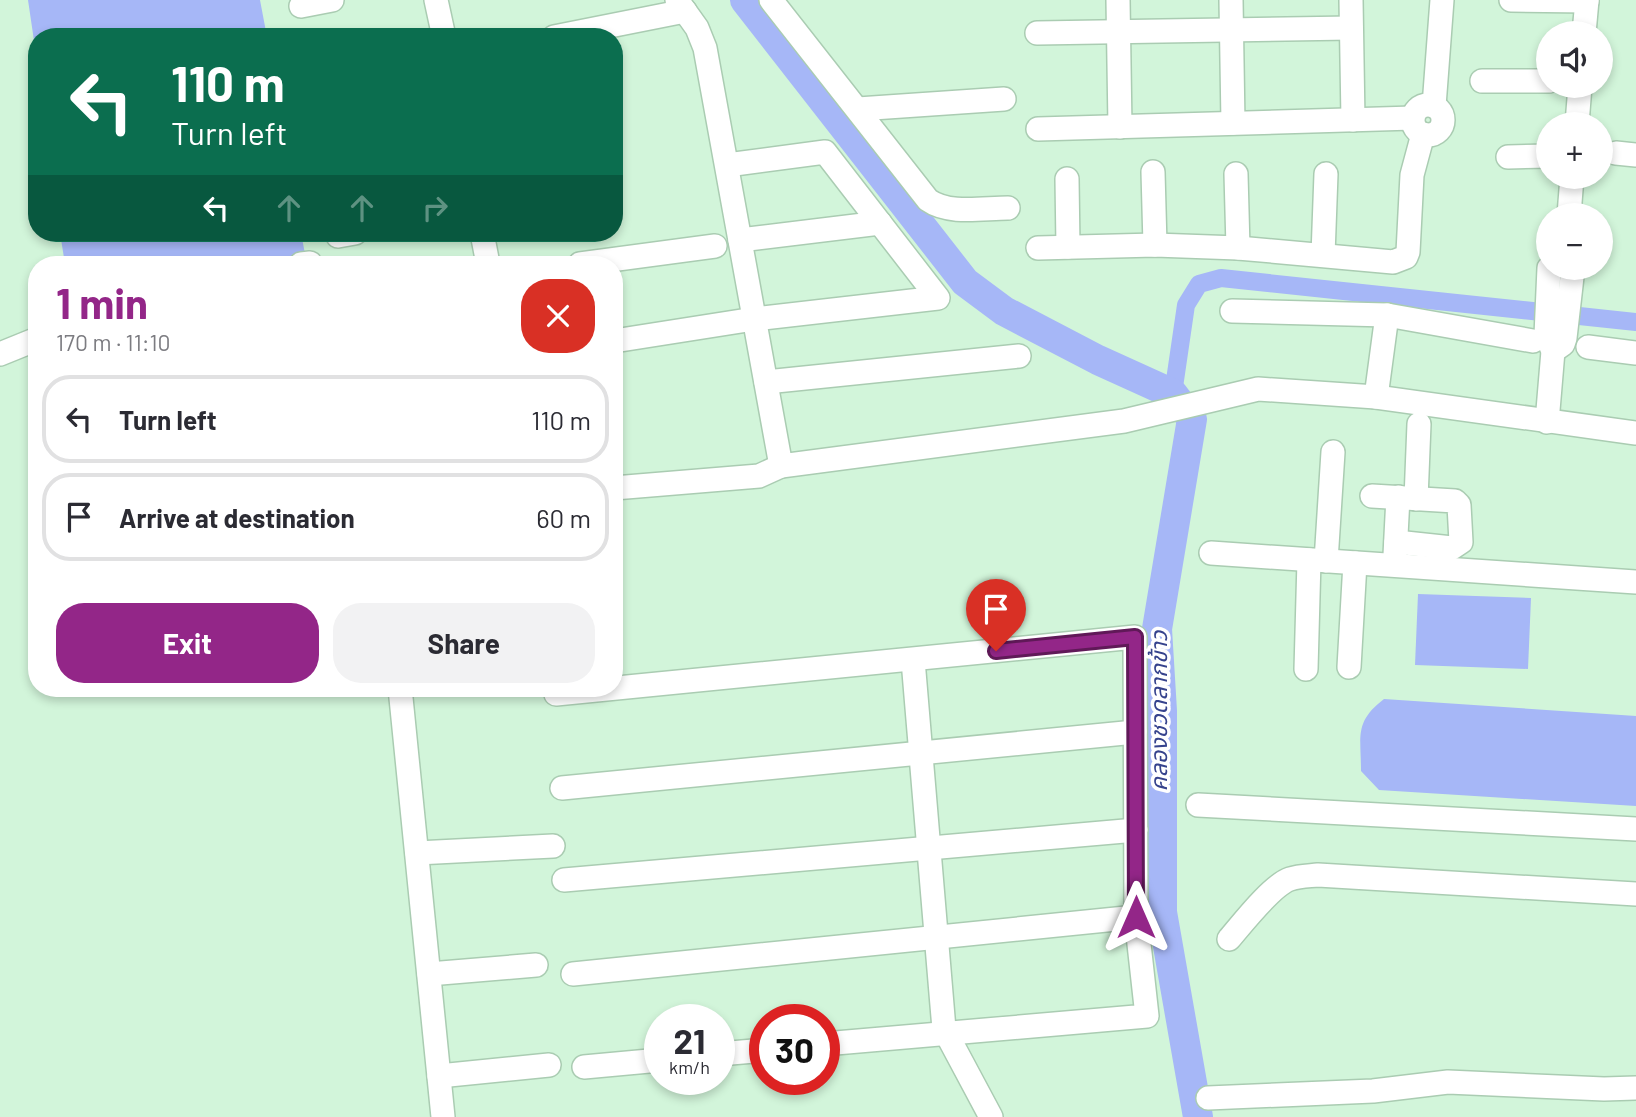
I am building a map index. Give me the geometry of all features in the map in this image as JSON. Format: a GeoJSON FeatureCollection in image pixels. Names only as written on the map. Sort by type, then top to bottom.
{"type":"FeatureCollection","features":[{"type":"Feature","properties":{"kind":"street"},"geometry":{"type":"LineString","coordinates":[[300,6],[332,0]]}},
{"type":"Feature","properties":{"kind":"street"},"geometry":{"type":"LineString","coordinates":[[436,0],[442,28]]}},
{"type":"Feature","properties":{"kind":"street"},"geometry":{"type":"LineString","coordinates":[[771,0],[928,200],[947,208],[1008,208]]}},
{"type":"Feature","properties":{"kind":"street"},"geometry":{"type":"LineString","coordinates":[[1118,0],[1120,127]]}},
{"type":"Feature","properties":{"kind":"street"},"geometry":{"type":"LineString","coordinates":[[1231,0],[1233,123]]}},
{"type":"Feature","properties":{"kind":"street"},"geometry":{"type":"LineString","coordinates":[[1352,0],[1353,120]]}},
{"type":"Feature","properties":{"kind":"street"},"geometry":{"type":"LineString","coordinates":[[1038,248],[1155,245],[1238,248],[1393,262],[1406,257],[1412,175],[1421,107],[1434,106],[1442,0]]}},
{"type":"Feature","properties":{"kind":"street"},"geometry":{"type":"LineString","coordinates":[[1511,0],[1587,0],[1585,21]]}},
{"type":"Feature","properties":{"kind":"street"},"geometry":{"type":"LineString","coordinates":[[590,28],[681,5],[697,28],[705,48],[781,466]]}},
{"type":"Feature","properties":{"kind":"street"},"geometry":{"type":"LineString","coordinates":[[1037,33],[1351,28]]}},
{"type":"Feature","properties":{"kind":"street"},"geometry":{"type":"LineString","coordinates":[[1482,81],[1536,81]]}},
{"type":"Feature","properties":{"kind":"street"},"geometry":{"type":"LineString","coordinates":[[858,109],[1004,99]]}},
{"type":"Feature","properties":{"kind":"street"},"geometry":{"type":"LineString","coordinates":[[1038,129],[1353,120],[1418,126]]}},
{"type":"Feature","properties":{"kind":"street"},"geometry":{"type":"LineString","coordinates":[[623,340],[754,318],[938,299],[825,152],[727,165]]}},
{"type":"Feature","properties":{"kind":"street"},"geometry":{"type":"LineString","coordinates":[[1508,157],[1536,156]]}},
{"type":"Feature","properties":{"kind":"street"},"geometry":{"type":"LineString","coordinates":[[1153,172],[1155,245]]}},
{"type":"Feature","properties":{"kind":"street"},"geometry":{"type":"LineString","coordinates":[[1236,174],[1238,248]]}},
{"type":"Feature","properties":{"kind":"street"},"geometry":{"type":"LineString","coordinates":[[1323,255],[1326,174]]}},
{"type":"Feature","properties":{"kind":"street"},"geometry":{"type":"LineString","coordinates":[[1067,178],[1068,247]]}},
{"type":"Feature","properties":{"kind":"street"},"geometry":{"type":"LineString","coordinates":[[740,240],[880,223]]}},
{"type":"Feature","properties":{"kind":"street"},"geometry":{"type":"LineString","coordinates":[[623,258],[715,246]]}},
{"type":"Feature","properties":{"kind":"street"},"geometry":{"type":"LineString","coordinates":[[1547,422],[1549,280]]}},
{"type":"Feature","properties":{"kind":"street"},"geometry":{"type":"LineString","coordinates":[[1549,341],[1569,280]]}},
{"type":"Feature","properties":{"kind":"street"},"geometry":{"type":"LineString","coordinates":[[1232,310],[1387,315],[1549,341]]}},
{"type":"Feature","properties":{"kind":"street"},"geometry":{"type":"LineString","coordinates":[[1376,397],[1387,315]]}},
{"type":"Feature","properties":{"kind":"street"},"geometry":{"type":"LineString","coordinates":[[0,354],[28,343]]}},
{"type":"Feature","properties":{"kind":"street"},"geometry":{"type":"LineString","coordinates":[[1588,347],[1636,353]]}},
{"type":"Feature","properties":{"kind":"street"},"geometry":{"type":"LineString","coordinates":[[766,382],[1019,356]]}},
{"type":"Feature","properties":{"kind":"street"},"geometry":{"type":"LineString","coordinates":[[623,487],[759,476],[781,466],[1124,421],[1258,389],[1376,397],[1636,433]]}},
{"type":"Feature","properties":{"kind":"street"},"geometry":{"type":"LineString","coordinates":[[1394,565],[1419,424]]}},
{"type":"Feature","properties":{"kind":"street"},"geometry":{"type":"LineString","coordinates":[[1306,669],[1317,560],[1333,452]]}},
{"type":"Feature","properties":{"kind":"street"},"geometry":{"type":"LineString","coordinates":[[1372,496],[1455,501],[1461,511],[1461,542],[1452,548],[1396,542]]}},
{"type":"Feature","properties":{"kind":"street"},"geometry":{"type":"LineString","coordinates":[[1211,553],[1636,582]]}},
{"type":"Feature","properties":{"kind":"street"},"geometry":{"type":"LineString","coordinates":[[1349,667],[1355,563]]}},
{"type":"Feature","properties":{"kind":"street"},"geometry":{"type":"LineString","coordinates":[[623,688],[1135,637],[1136,917],[1147,1016],[840,1043]]}},
{"type":"Feature","properties":{"kind":"street"},"geometry":{"type":"LineString","coordinates":[[913,660],[944,1029],[983,1111]]}},
{"type":"Feature","properties":{"kind":"street"},"geometry":{"type":"LineString","coordinates":[[401,697],[443,1117]]}},
{"type":"Feature","properties":{"kind":"street"},"geometry":{"type":"LineString","coordinates":[[562,788],[1135,732]]}},
{"type":"Feature","properties":{"kind":"street"},"geometry":{"type":"LineString","coordinates":[[1198,805],[1636,829]]}},
{"type":"Feature","properties":{"kind":"street"},"geometry":{"type":"LineString","coordinates":[[564,880],[1136,830]]}},
{"type":"Feature","properties":{"kind":"street"},"geometry":{"type":"LineString","coordinates":[[417,853],[553,846]]}},
{"type":"Feature","properties":{"kind":"street"},"geometry":{"type":"LineString","coordinates":[[1229,939],[1277,887],[1286,880],[1297,877],[1318,875],[1636,894]]}},
{"type":"Feature","properties":{"kind":"street"},"geometry":{"type":"LineString","coordinates":[[573,974],[1136,917]]}},
{"type":"Feature","properties":{"kind":"street"},"geometry":{"type":"LineString","coordinates":[[429,974],[536,965]]}},
{"type":"Feature","properties":{"kind":"street"},"geometry":{"type":"LineString","coordinates":[[584,1066],[644,1061]]}},
{"type":"Feature","properties":{"kind":"street"},"geometry":{"type":"LineString","coordinates":[[439,1076],[549,1065]]}},
{"type":"Feature","properties":{"kind":"street"},"geometry":{"type":"LineString","coordinates":[[1208,1098],[1373,1090],[1448,1082],[1636,1088]]}},
{"type":"Feature","properties":{"kind":"water"},"geometry":{"type":"Polygon","coordinates":[[[28,0],[260,0],[265,28],[32,28],[28,0]]]}},
{"type":"Feature","properties":{"kind":"water"},"geometry":{"type":"Polygon","coordinates":[[[61,242],[303,242],[305,256],[64,256],[61,242]]]}},
{"type":"Feature","properties":{"kind":"water"},"geometry":{"type":"Polygon","coordinates":[[[1418,594],[1531,598],[1528,669],[1415,665],[1418,594]]]}},
{"type":"Feature","properties":{"kind":"water"},"geometry":{"type":"Polygon","coordinates":[[[1384,699],[1636,716],[1636,806],[1379,790],[1361,771],[1360,739],[1368,715],[1384,699]]]}},
{"type":"Feature","properties":{"kind":"waterway","name":"คลองชวดลากข้าว"},"geometry":{"type":"LineString","coordinates":[[745,0],[965,282],[1004,311],[1098,360],[1173,394],[1192,419],[1157,629],[1162,711],[1162,912],[1198,1117]]}},
{"type":"Feature","properties":{"kind":"waterway"},"geometry":{"type":"LineString","coordinates":[[1173,394],[1186,305],[1199,284],[1221,278],[1636,322]]}},
{"type":"Feature","properties":{"kind":"route"},"geometry":{"type":"LineString","coordinates":[[996,651],[1135,637],[1136,917]]}}]}
